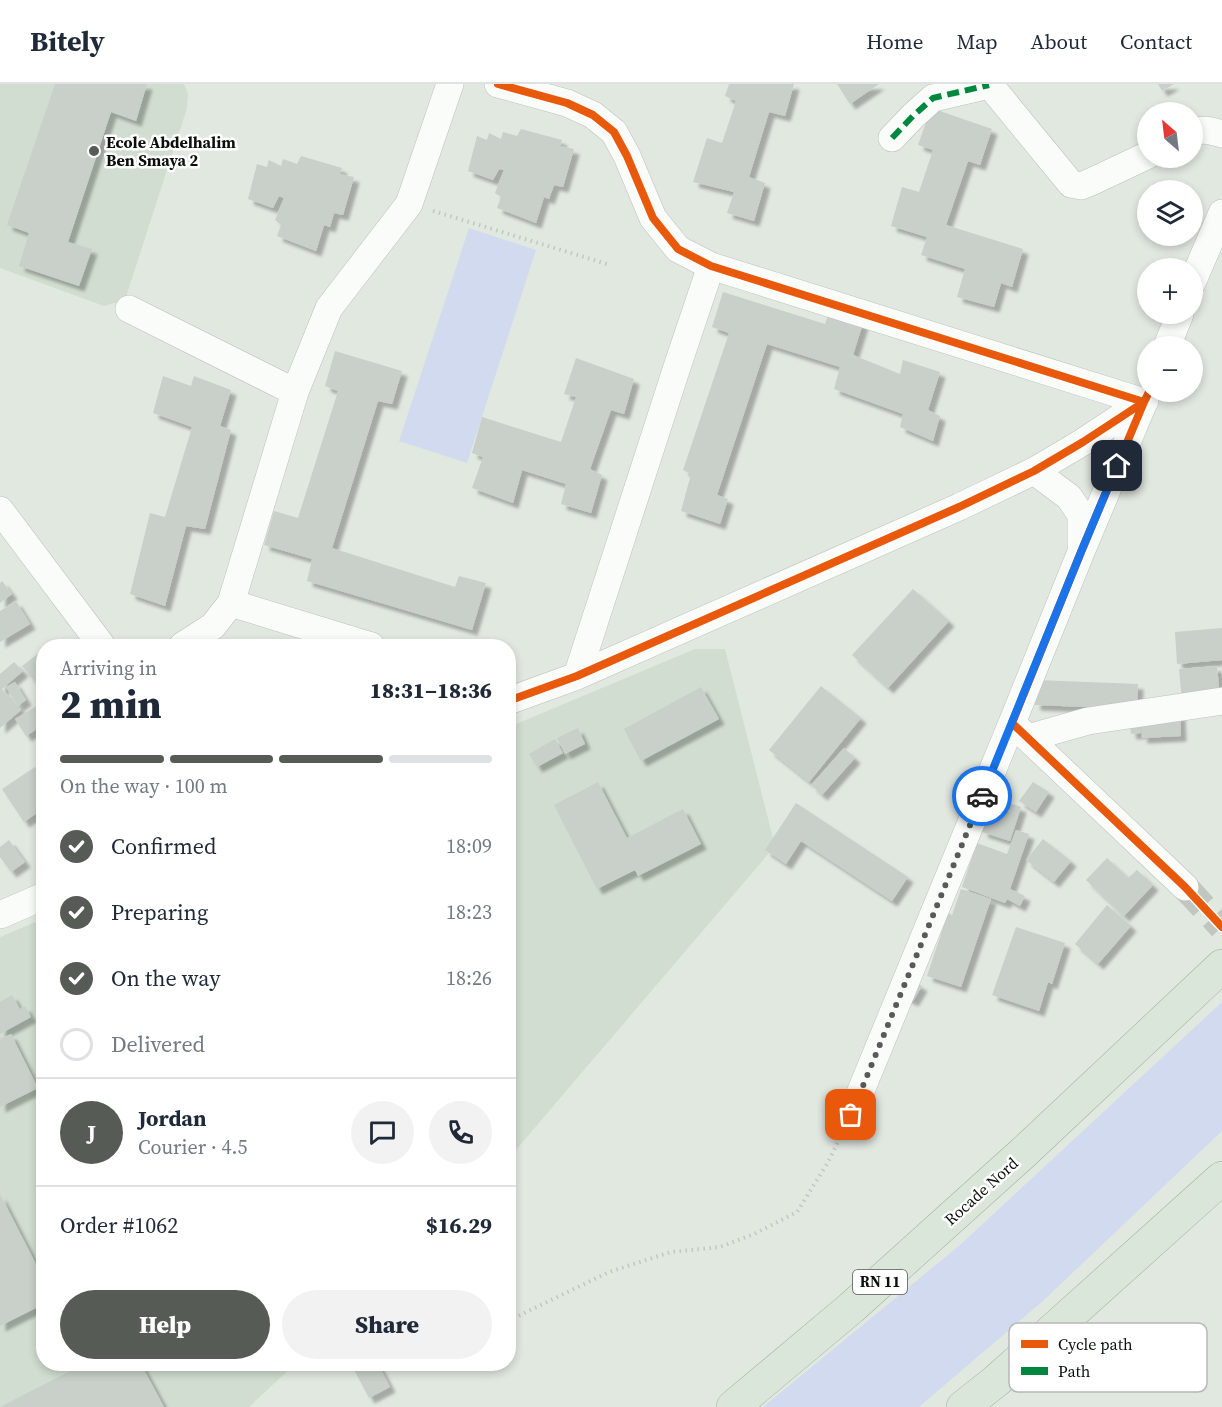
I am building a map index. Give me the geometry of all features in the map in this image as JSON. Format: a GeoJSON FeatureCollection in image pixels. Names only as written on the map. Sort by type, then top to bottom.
{"type":"FeatureCollection","features":[{"type":"Feature","properties":{"kind":"highway","name":"Rocade Nord"},"geometry":{"type":"LineString","coordinates":[[733,1407],[851,1308],[1023,1153],[1222,966]]}},
{"type":"Feature","properties":{"kind":"highway"},"geometry":{"type":"LineString","coordinates":[[1061,1323],[1222,1178]]}},
{"type":"Feature","properties":{"kind":"highway"},"geometry":{"type":"LineString","coordinates":[[963,1407],[1009,1369]]}},
{"type":"Feature","properties":{"kind":"street"},"geometry":{"type":"LineString","coordinates":[[193,639],[213,626],[231,603],[295,392],[330,308],[409,204],[450,84]]}},
{"type":"Feature","properties":{"kind":"street"},"geometry":{"type":"LineString","coordinates":[[498,84],[570,93],[614,132],[627,156],[653,218],[678,249],[711,266],[1137,394]]}},
{"type":"Feature","properties":{"kind":"street"},"geometry":{"type":"LineString","coordinates":[[892,138],[933,98],[989,84],[1071,184],[1081,186],[1093,182],[1137,160]]}},
{"type":"Feature","properties":{"kind":"street"},"geometry":{"type":"LineString","coordinates":[[1203,130],[1222,134]]}},
{"type":"Feature","properties":{"kind":"street"},"geometry":{"type":"LineString","coordinates":[[1203,267],[1215,249],[1222,213]]}},
{"type":"Feature","properties":{"kind":"street"},"geometry":{"type":"LineString","coordinates":[[577,676],[711,266]]}},
{"type":"Feature","properties":{"kind":"street"},"geometry":{"type":"LineString","coordinates":[[129,309],[295,392]]}},
{"type":"Feature","properties":{"kind":"street"},"geometry":{"type":"LineString","coordinates":[[516,698],[577,676],[1034,471],[1083,442],[1139,402]]}},
{"type":"Feature","properties":{"kind":"street"},"geometry":{"type":"LineString","coordinates":[[851,1115],[1020,731],[1081,552],[1144,402]]}},
{"type":"Feature","properties":{"kind":"street"},"geometry":{"type":"LineString","coordinates":[[1034,471],[1070,497],[1081,514],[1081,552]]}},
{"type":"Feature","properties":{"kind":"street"},"geometry":{"type":"LineString","coordinates":[[0,510],[97,639]]}},
{"type":"Feature","properties":{"kind":"street"},"geometry":{"type":"LineString","coordinates":[[231,603],[348,639]]}},
{"type":"Feature","properties":{"kind":"street"},"geometry":{"type":"LineString","coordinates":[[1020,731],[1222,701]]}},
{"type":"Feature","properties":{"kind":"street"},"geometry":{"type":"LineString","coordinates":[[1020,731],[1185,887]]}},
{"type":"Feature","properties":{"kind":"street"},"geometry":{"type":"LineString","coordinates":[[0,915],[36,899]]}},
{"type":"Feature","properties":{"kind":"path"},"geometry":{"type":"LineString","coordinates":[[409,204],[610,265]]}},
{"type":"Feature","properties":{"kind":"path"},"geometry":{"type":"LineString","coordinates":[[516,1317],[609,1272],[671,1252],[720,1247],[754,1234],[797,1212],[827,1164],[851,1115]]}},
{"type":"Feature","properties":{"kind":"shaded area","name":"Ecole Abdelhalim Ben Smaya 2"},"geometry":{"type":"Polygon","coordinates":[[[0,84],[184,84],[188,94],[187,108],[125,300],[104,306],[0,268],[0,84]]]}},
{"type":"Feature","properties":{"kind":"shaded area"},"geometry":{"type":"Polygon","coordinates":[[[469,228],[536,250],[467,463],[399,441],[469,228]]]}},
{"type":"Feature","properties":{"kind":"shaded area"},"geometry":{"type":"Polygon","coordinates":[[[695,649],[725,649],[775,846],[516,1150],[516,724],[695,649]]]}},
{"type":"Feature","properties":{"kind":"shaded area"},"geometry":{"type":"Polygon","coordinates":[[[36,922],[36,1371],[288,1371],[249,1407],[0,1407],[0,937],[36,922]]]}},
{"type":"Feature","properties":{"kind":"shaded area"},"geometry":{"type":"Polygon","coordinates":[[[1222,1002],[1222,1131],[1044,1300],[1017,1323],[1009,1323],[1009,1330],[919,1407],[763,1407],[960,1245],[1222,1002]]]}},
{"type":"Feature","properties":{"kind":"building"},"geometry":{"type":"Polygon","coordinates":[[[55,84],[147,84],[136,121],[111,112],[68,242],[92,249],[79,286],[19,266],[29,233],[7,225],[55,84]]]}},
{"type":"Feature","properties":{"kind":"building"},"geometry":{"type":"Polygon","coordinates":[[[729,84],[794,84],[785,116],[769,112],[749,177],[765,183],[754,221],[727,213],[734,192],[693,182],[707,138],[722,143],[736,101],[725,96],[729,84]]]}},
{"type":"Feature","properties":{"kind":"building"},"geometry":{"type":"Polygon","coordinates":[[[837,84],[879,84],[850,104],[837,84]]]}},
{"type":"Feature","properties":{"kind":"building"},"geometry":{"type":"Polygon","coordinates":[[[1158,84],[1174,84],[1162,91],[1158,84]]]}},
{"type":"Feature","properties":{"kind":"building"},"geometry":{"type":"Polygon","coordinates":[[[931,108],[992,129],[980,165],[968,161],[946,225],[1023,249],[1012,287],[1001,283],[994,307],[957,297],[965,269],[921,255],[927,237],[891,226],[902,187],[919,192],[933,150],[918,145],[931,108]]]}},
{"type":"Feature","properties":{"kind":"building"},"geometry":{"type":"Polygon","coordinates":[[[521,129],[562,140],[560,146],[574,149],[563,187],[554,185],[549,199],[544,197],[536,223],[497,208],[501,197],[495,193],[504,170],[499,169],[493,180],[468,171],[477,136],[487,140],[489,133],[501,139],[503,132],[517,136],[521,129]]]}},
{"type":"Feature","properties":{"kind":"building"},"geometry":{"type":"Polygon","coordinates":[[[301,156],[342,168],[340,174],[354,177],[343,215],[334,213],[330,227],[324,225],[316,251],[277,236],[281,225],[275,220],[284,198],[279,196],[273,208],[248,199],[257,164],[267,167],[269,160],[281,166],[283,159],[297,164],[301,156]]]}},
{"type":"Feature","properties":{"kind":"building"},"geometry":{"type":"Polygon","coordinates":[[[723,292],[825,324],[829,312],[863,323],[853,355],[900,374],[903,360],[940,372],[928,410],[940,416],[933,441],[900,427],[903,414],[834,389],[840,367],[767,344],[717,495],[728,499],[720,524],[681,511],[691,474],[683,470],[729,333],[712,327],[723,292]]]}},
{"type":"Feature","properties":{"kind":"building"},"geometry":{"type":"Polygon","coordinates":[[[335,351],[402,371],[392,404],[378,401],[332,548],[455,587],[459,576],[486,583],[472,630],[307,581],[312,559],[264,545],[274,511],[298,518],[338,391],[325,386],[335,351]]]}},
{"type":"Feature","properties":{"kind":"building"},"geometry":{"type":"Polygon","coordinates":[[[576,358],[634,379],[624,414],[611,410],[590,469],[602,475],[591,513],[561,504],[566,484],[522,470],[513,503],[472,488],[483,457],[472,453],[482,417],[561,442],[576,397],[564,394],[576,358]]]}},
{"type":"Feature","properties":{"kind":"building"},"geometry":{"type":"Polygon","coordinates":[[[163,376],[191,386],[194,376],[231,390],[220,426],[231,430],[205,529],[186,526],[165,606],[130,594],[150,513],[165,517],[192,427],[153,413],[163,376]]]}},
{"type":"Feature","properties":{"kind":"building"},"geometry":{"type":"Polygon","coordinates":[[[2,581],[12,594],[0,603],[0,583],[2,581]]]}},
{"type":"Feature","properties":{"kind":"building"},"geometry":{"type":"Polygon","coordinates":[[[913,589],[949,621],[888,688],[852,655],[913,589]]]}},
{"type":"Feature","properties":{"kind":"building"},"geometry":{"type":"Polygon","coordinates":[[[16,601],[30,624],[0,642],[0,611],[16,601]]]}},
{"type":"Feature","properties":{"kind":"building"},"geometry":{"type":"Polygon","coordinates":[[[1222,628],[1222,660],[1177,664],[1175,632],[1222,628]]]}},
{"type":"Feature","properties":{"kind":"building"},"geometry":{"type":"Polygon","coordinates":[[[36,655],[36,683],[22,666],[36,655]]]}},
{"type":"Feature","properties":{"kind":"building"},"geometry":{"type":"Polygon","coordinates":[[[14,662],[23,671],[2,689],[21,710],[0,728],[0,674],[14,662]]]}},
{"type":"Feature","properties":{"kind":"building"},"geometry":{"type":"Polygon","coordinates":[[[1217,666],[1220,698],[1182,701],[1179,669],[1217,666]]]}},
{"type":"Feature","properties":{"kind":"building"},"geometry":{"type":"Polygon","coordinates":[[[1036,680],[1138,684],[1137,709],[1035,705],[1036,680]]]}},
{"type":"Feature","properties":{"kind":"building"},"geometry":{"type":"Polygon","coordinates":[[[15,682],[26,700],[18,706],[6,687],[15,682]]]}},
{"type":"Feature","properties":{"kind":"building"},"geometry":{"type":"Polygon","coordinates":[[[821,686],[861,718],[809,782],[769,750],[821,686]]]}},
{"type":"Feature","properties":{"kind":"building"},"geometry":{"type":"Polygon","coordinates":[[[701,687],[719,719],[641,761],[624,729],[701,687]]]}},
{"type":"Feature","properties":{"kind":"building"},"geometry":{"type":"Polygon","coordinates":[[[36,706],[36,730],[26,736],[15,719],[36,706]]]}},
{"type":"Feature","properties":{"kind":"building"},"geometry":{"type":"Polygon","coordinates":[[[1180,714],[1181,736],[1142,738],[1141,717],[1180,714]]]}},
{"type":"Feature","properties":{"kind":"building"},"geometry":{"type":"Polygon","coordinates":[[[1140,717],[1141,733],[1131,734],[1129,719],[1140,717]]]}},
{"type":"Feature","properties":{"kind":"building"},"geometry":{"type":"Polygon","coordinates":[[[578,728],[585,744],[565,754],[557,738],[578,728]]]}},
{"type":"Feature","properties":{"kind":"building"},"geometry":{"type":"Polygon","coordinates":[[[555,739],[563,753],[537,767],[529,754],[555,739]]]}},
{"type":"Feature","properties":{"kind":"building"},"geometry":{"type":"Polygon","coordinates":[[[844,748],[855,758],[822,795],[811,785],[844,748]]]}},
{"type":"Feature","properties":{"kind":"building"},"geometry":{"type":"Polygon","coordinates":[[[35,767],[36,814],[24,822],[2,789],[35,767]]]}},
{"type":"Feature","properties":{"kind":"building"},"geometry":{"type":"Polygon","coordinates":[[[598,782],[627,838],[683,809],[701,844],[638,876],[635,870],[597,889],[554,805],[598,782]]]}},
{"type":"Feature","properties":{"kind":"building"},"geometry":{"type":"Polygon","coordinates":[[[1033,782],[1049,792],[1036,812],[1019,801],[1033,782]]]}},
{"type":"Feature","properties":{"kind":"building"},"geometry":{"type":"Polygon","coordinates":[[[993,798],[1021,807],[1010,841],[982,832],[993,798]]]}},
{"type":"Feature","properties":{"kind":"building"},"geometry":{"type":"Polygon","coordinates":[[[796,803],[908,877],[892,901],[801,841],[786,864],[765,850],[796,803]]]}},
{"type":"Feature","properties":{"kind":"building"},"geometry":{"type":"Polygon","coordinates":[[[1016,830],[1029,834],[1010,889],[1025,896],[1020,906],[1007,899],[1005,903],[962,887],[977,843],[1007,854],[1016,830]]]}},
{"type":"Feature","properties":{"kind":"building"},"geometry":{"type":"Polygon","coordinates":[[[1043,839],[1071,861],[1054,882],[1026,860],[1043,839]]]}},
{"type":"Feature","properties":{"kind":"building"},"geometry":{"type":"Polygon","coordinates":[[[9,840],[25,862],[11,872],[0,857],[0,847],[9,840]]]}},
{"type":"Feature","properties":{"kind":"building"},"geometry":{"type":"Polygon","coordinates":[[[1107,858],[1128,878],[1137,870],[1153,885],[1124,916],[1086,880],[1107,858]]]}},
{"type":"Feature","properties":{"kind":"building"},"geometry":{"type":"Polygon","coordinates":[[[961,889],[991,899],[961,987],[927,976],[948,913],[952,915],[961,889]]]}},
{"type":"Feature","properties":{"kind":"building"},"geometry":{"type":"Polygon","coordinates":[[[1107,905],[1131,926],[1098,964],[1075,944],[1107,905]]]}},
{"type":"Feature","properties":{"kind":"building"},"geometry":{"type":"Polygon","coordinates":[[[1016,927],[1065,943],[1052,984],[1048,982],[1039,1011],[992,995],[1016,927]]]}},
{"type":"Feature","properties":{"kind":"building"},"geometry":{"type":"Polygon","coordinates":[[[912,980],[922,986],[913,1001],[903,996],[912,980]]]}},
{"type":"Feature","properties":{"kind":"building"},"geometry":{"type":"Polygon","coordinates":[[[12,995],[20,1009],[25,1006],[31,1017],[0,1034],[0,1002],[12,995]]]}},
{"type":"Feature","properties":{"kind":"building"},"geometry":{"type":"Polygon","coordinates":[[[11,1034],[36,1084],[36,1089],[0,1107],[0,1039],[11,1034]]]}},
{"type":"Feature","properties":{"kind":"building"},"geometry":{"type":"Polygon","coordinates":[[[0,1194],[36,1264],[36,1308],[0,1326],[0,1194]]]}},
{"type":"Feature","properties":{"kind":"building"},"geometry":{"type":"Polygon","coordinates":[[[70,1371],[145,1371],[164,1407],[0,1407],[70,1371]]]}},
{"type":"Feature","properties":{"kind":"building"},"geometry":{"type":"Polygon","coordinates":[[[355,1371],[382,1371],[390,1387],[369,1398],[355,1371]]]}},
{"type":"Feature","properties":{"kind":"tunnel"},"geometry":{"type":"LineString","coordinates":[[1185,887],[1222,927]]}},
{"type":"Feature","properties":{"kind":"marked path"},"geometry":{"type":"LineString","coordinates":[[892,138],[933,98],[989,85]]}},
{"type":"Feature","properties":{"kind":"cycle path"},"geometry":{"type":"LineString","coordinates":[[498,84],[567,103],[593,115],[614,132],[627,156],[653,218],[678,249],[711,266],[1144,402],[1012,723],[1185,887],[1222,927]]}},
{"type":"Feature","properties":{"kind":"cycle path"},"geometry":{"type":"LineString","coordinates":[[516,698],[577,676],[959,507],[1034,471],[1144,402]]}},
{"type":"Feature","properties":{"kind":"way so far"},"geometry":{"type":"LineString","coordinates":[[851,1115],[982,796]]}},
{"type":"Feature","properties":{"kind":"place","name":"Ecole Abdelhalim Ben Smaya 2"},"geometry":{"type":"Point","coordinates":[94,151]}},
{"type":"Feature","properties":{"kind":"route"},"geometry":{"type":"LineString","coordinates":[[982,796],[1117,466]]}}]}
